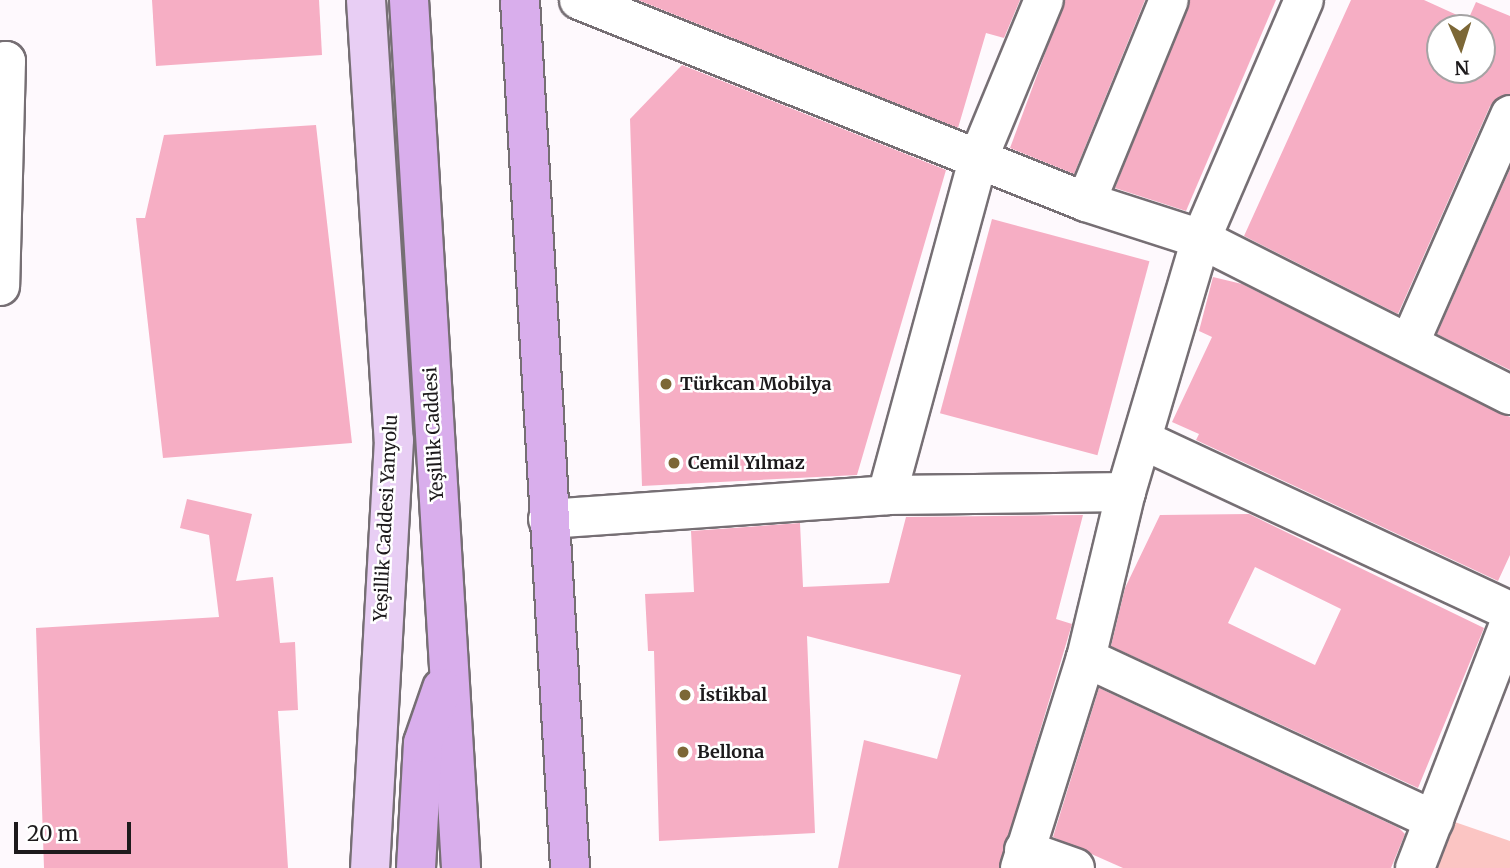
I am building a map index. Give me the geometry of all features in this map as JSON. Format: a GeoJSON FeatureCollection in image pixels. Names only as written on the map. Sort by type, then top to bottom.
{"type":"FeatureCollection","features":[{"type":"Feature","properties":{"kind":"highway","name":"Yeşillik Caddesi"},"geometry":{"type":"LineString","coordinates":[[409,0],[461,868]]}},
{"type":"Feature","properties":{"kind":"highway"},"geometry":{"type":"LineString","coordinates":[[520,0],[570,868]]}},
{"type":"Feature","properties":{"kind":"highway"},"geometry":{"type":"LineString","coordinates":[[416,868],[424,743],[448,670]]}},
{"type":"Feature","properties":{"kind":"main road","name":"Yeşillik Caddesi Yanyolu"},"geometry":{"type":"LineString","coordinates":[[366,0],[394,440],[370,868]]}},
{"type":"Feature","properties":{"kind":"street"},"geometry":{"type":"LineString","coordinates":[[579,0],[1086,202],[1201,239],[1410,342],[1510,395]]}},
{"type":"Feature","properties":{"kind":"street"},"geometry":{"type":"LineString","coordinates":[[887,495],[978,159],[1044,0]]}},
{"type":"Feature","properties":{"kind":"street"},"geometry":{"type":"LineString","coordinates":[[1086,202],[1169,0]]}},
{"type":"Feature","properties":{"kind":"street"},"geometry":{"type":"LineString","coordinates":[[1075,868],[1022,859],[1086,658],[1126,492],[1145,441],[1201,239],[1304,0]]}},
{"type":"Feature","properties":{"kind":"street"},"geometry":{"type":"LineString","coordinates":[[0,62],[6,61],[0,286]]}},
{"type":"Feature","properties":{"kind":"street"},"geometry":{"type":"LineString","coordinates":[[1410,342],[1510,116]]}},
{"type":"Feature","properties":{"kind":"street"},"geometry":{"type":"LineString","coordinates":[[1145,441],[1510,611]]}},
{"type":"Feature","properties":{"kind":"street"},"geometry":{"type":"LineString","coordinates":[[548,520],[887,495],[1126,492]]}},
{"type":"Feature","properties":{"kind":"street"},"geometry":{"type":"LineString","coordinates":[[1415,868],[1510,622]]}},
{"type":"Feature","properties":{"kind":"street"},"geometry":{"type":"LineString","coordinates":[[1086,658],[1434,820]]}},
{"type":"Feature","properties":{"kind":"shaded area"},"geometry":{"type":"Polygon","coordinates":[[[1446,819],[1510,841],[1510,868],[1427,868],[1446,819]]]}},
{"type":"Feature","properties":{"kind":"building"},"geometry":{"type":"Polygon","coordinates":[[[152,0],[319,0],[322,55],[156,66],[152,0]]]}},
{"type":"Feature","properties":{"kind":"building"},"geometry":{"type":"Polygon","coordinates":[[[638,0],[1020,0],[1004,38],[986,33],[958,128],[638,0]]]}},
{"type":"Feature","properties":{"kind":"building"},"geometry":{"type":"Polygon","coordinates":[[[1065,0],[1145,0],[1074,174],[1010,148],[1065,0]]]}},
{"type":"Feature","properties":{"kind":"building"},"geometry":{"type":"Polygon","coordinates":[[[1190,0],[1276,0],[1186,211],[1115,188],[1190,0]]]}},
{"type":"Feature","properties":{"kind":"building"},"geometry":{"type":"Polygon","coordinates":[[[1351,0],[1424,0],[1455,14],[1426,14],[1426,84],[1496,84],[1496,14],[1471,14],[1476,2],[1510,16],[1510,94],[1490,106],[1398,314],[1244,236],[1351,0]]]}},
{"type":"Feature","properties":{"kind":"building"},"geometry":{"type":"Polygon","coordinates":[[[682,65],[946,170],[857,475],[642,486],[630,119],[682,65]]]}},
{"type":"Feature","properties":{"kind":"building"},"geometry":{"type":"Polygon","coordinates":[[[316,125],[352,443],[163,458],[136,218],[145,218],[164,135],[316,125]]]}},
{"type":"Feature","properties":{"kind":"building"},"geometry":{"type":"Polygon","coordinates":[[[1510,169],[1510,370],[1437,334],[1510,169]]]}},
{"type":"Feature","properties":{"kind":"building"},"geometry":{"type":"Polygon","coordinates":[[[992,219],[1149,261],[1097,455],[940,413],[992,219]]]}},
{"type":"Feature","properties":{"kind":"building"},"geometry":{"type":"Polygon","coordinates":[[[1213,277],[1242,284],[1510,417],[1510,555],[1498,581],[1196,440],[1199,434],[1172,422],[1212,337],[1199,331],[1213,277]]]}},
{"type":"Feature","properties":{"kind":"building"},"geometry":{"type":"Polygon","coordinates":[[[187,499],[252,514],[236,581],[273,577],[280,643],[295,642],[298,710],[278,711],[288,868],[44,868],[36,628],[219,617],[209,535],[180,528],[187,499]]]}},
{"type":"Feature","properties":{"kind":"building"},"geometry":{"type":"Polygon","coordinates":[[[1249,514],[1484,628],[1418,788],[1111,646],[1125,588],[1160,515],[1249,514]],[[1255,567],[1228,623],[1315,665],[1341,609],[1255,567]]]}},
{"type":"Feature","properties":{"kind":"building"},"geometry":{"type":"Polygon","coordinates":[[[1083,515],[1056,619],[1072,624],[999,868],[838,868],[864,740],[937,759],[961,675],[807,636],[815,833],[659,841],[654,651],[648,651],[645,594],[694,592],[691,531],[800,523],[803,587],[889,583],[906,517],[1083,515]]]}},
{"type":"Feature","properties":{"kind":"building"},"geometry":{"type":"Polygon","coordinates":[[[1099,688],[1399,828],[1405,834],[1391,868],[1123,868],[1053,837],[1099,688]]]}},
{"type":"Feature","properties":{"kind":"place","name":"Türkcan Mobilya"},"geometry":{"type":"Point","coordinates":[666,384]}},
{"type":"Feature","properties":{"kind":"place","name":"Cemil Yılmaz"},"geometry":{"type":"Point","coordinates":[674,463]}},
{"type":"Feature","properties":{"kind":"place","name":"İstikbal"},"geometry":{"type":"Point","coordinates":[685,695]}},
{"type":"Feature","properties":{"kind":"place","name":"Bellona"},"geometry":{"type":"Point","coordinates":[683,752]}}]}
